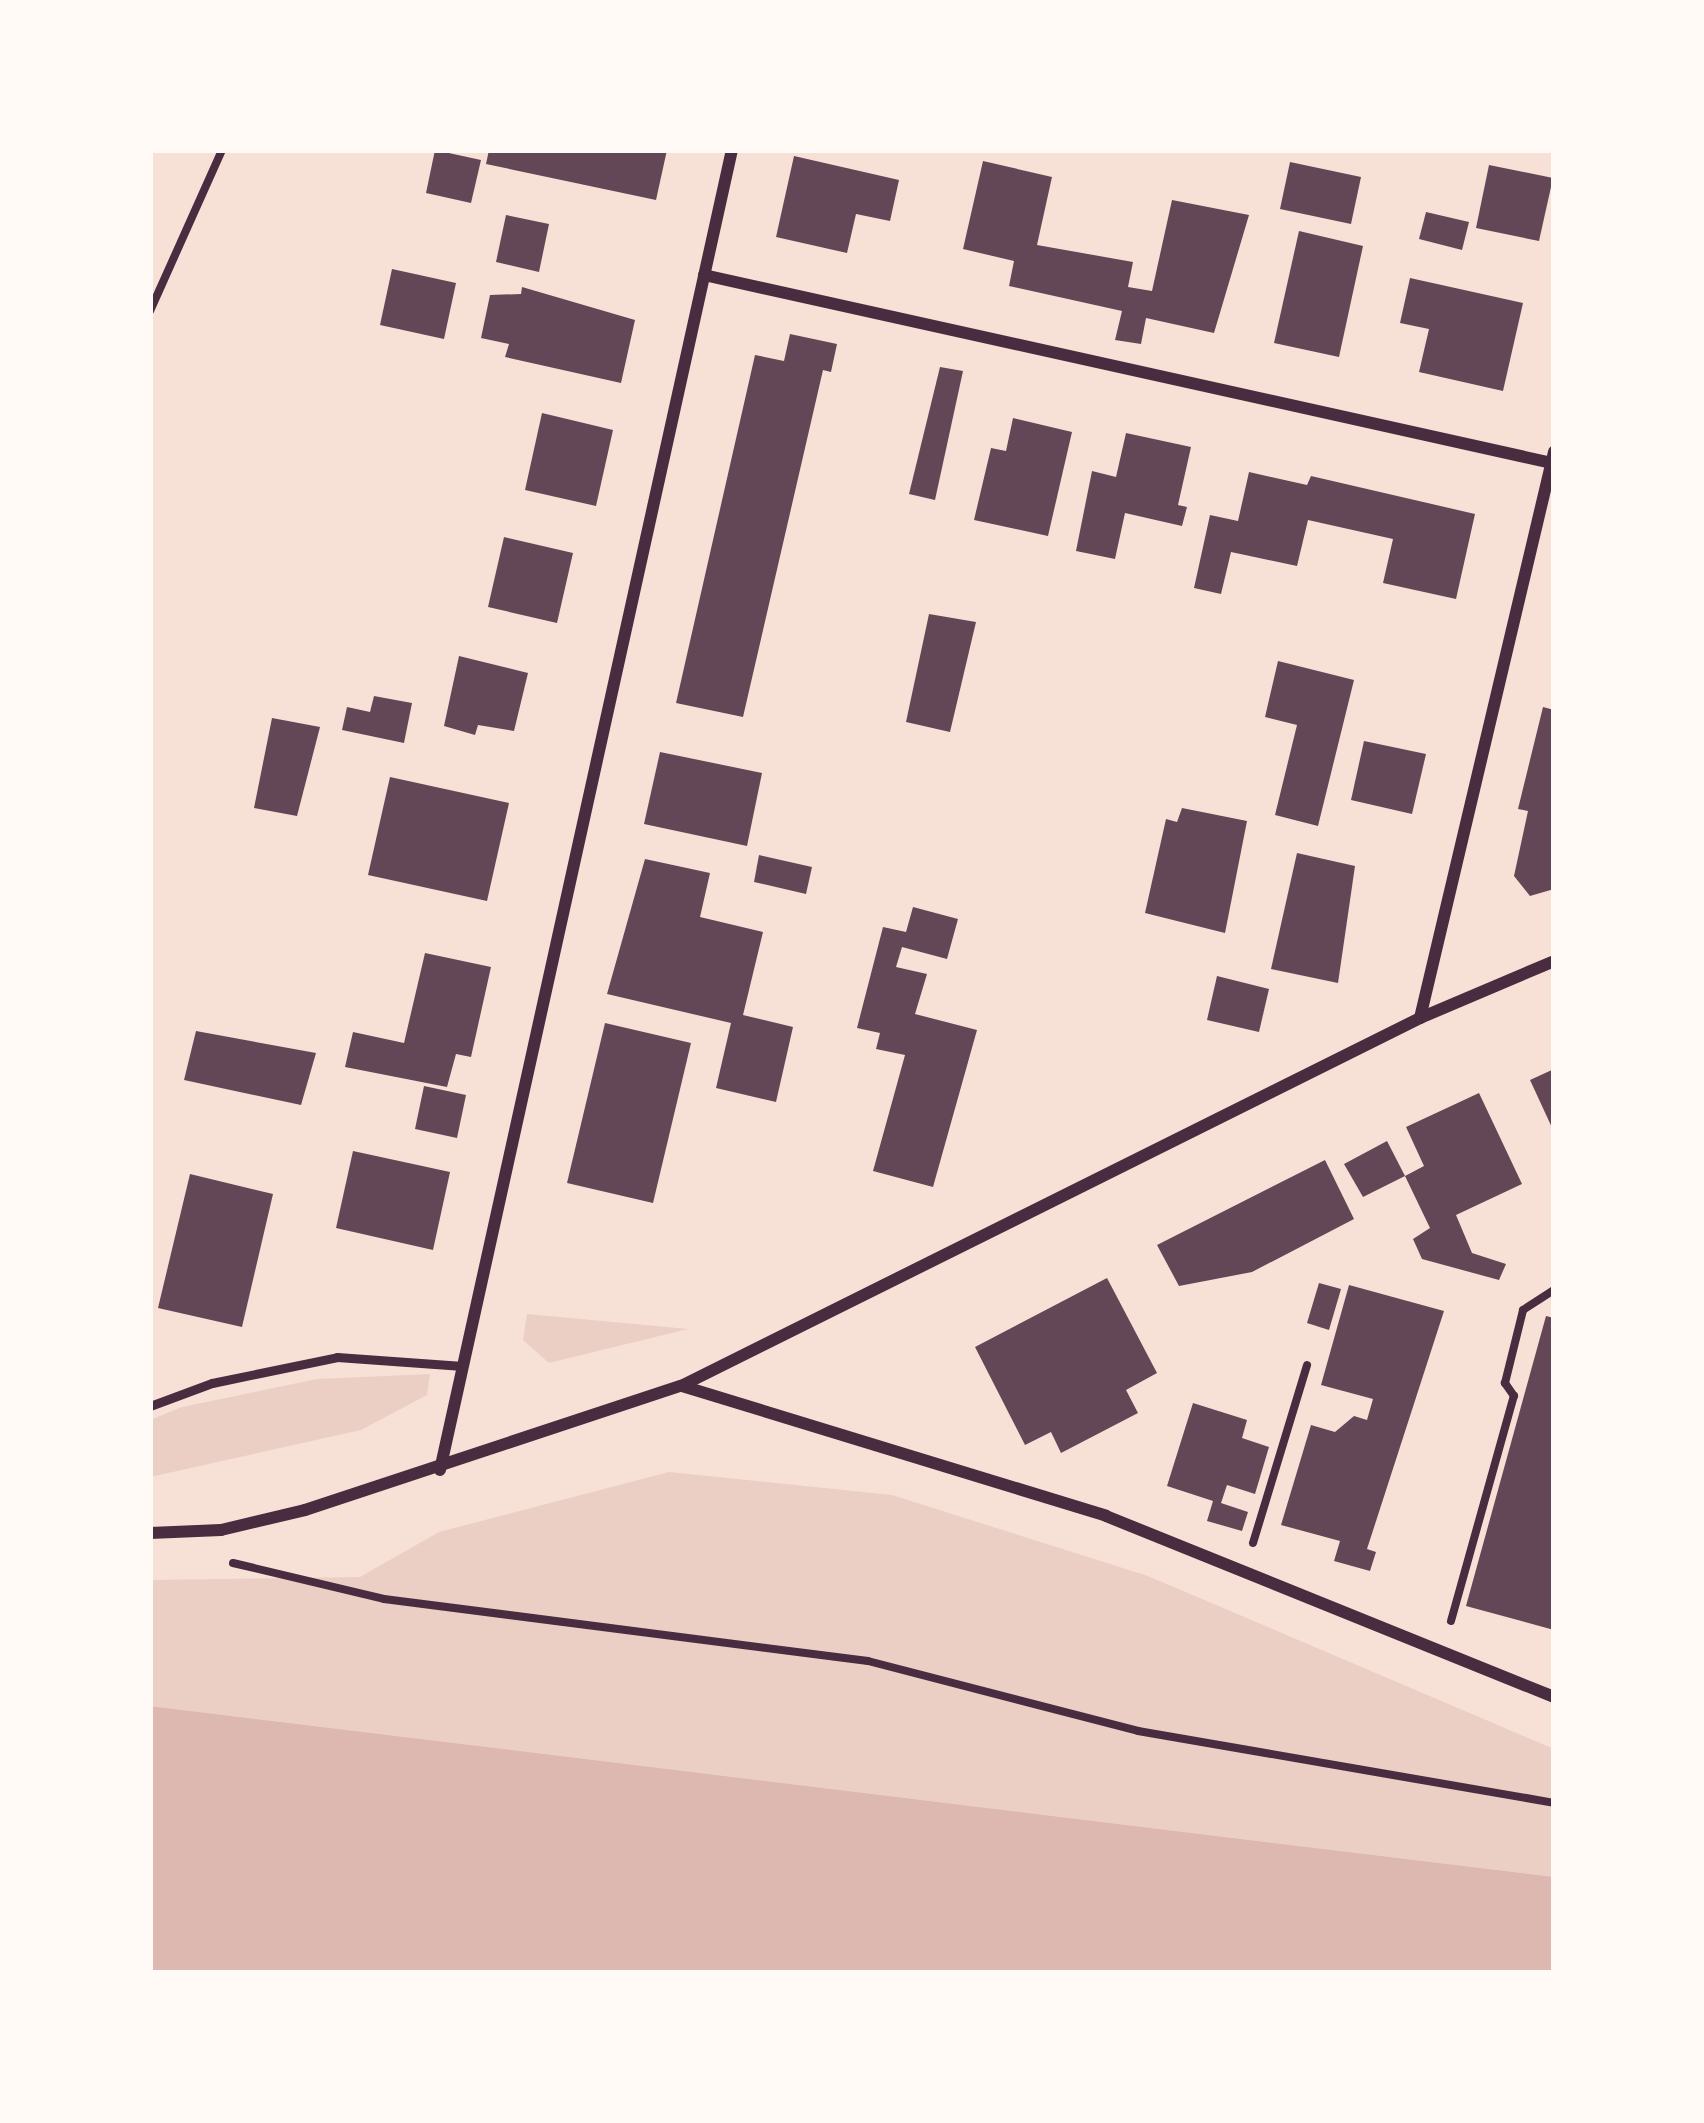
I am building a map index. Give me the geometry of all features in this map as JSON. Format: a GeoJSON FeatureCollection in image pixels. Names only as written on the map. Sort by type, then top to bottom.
{"type":"FeatureCollection","features":[{"type":"Feature","properties":{"kind":"street"},"geometry":{"type":"LineString","coordinates":[[440,1471],[732,150]]}},
{"type":"Feature","properties":{"kind":"street"},"geometry":{"type":"LineString","coordinates":[[704,275],[1553,458],[1420,1018]]}},
{"type":"Feature","properties":{"kind":"street"},"geometry":{"type":"LineString","coordinates":[[150,1533],[221,1530],[440,1471],[681,1386],[1420,1018],[1554,961]]}},
{"type":"Feature","properties":{"kind":"street"},"geometry":{"type":"LineString","coordinates":[[681,1386],[1246,1567],[1554,1696]]}},
{"type":"Feature","properties":{"kind":"lane"},"geometry":{"type":"LineString","coordinates":[[150,1406],[212,1383],[338,1358],[463,1366]]}},
{"type":"Feature","properties":{"kind":"path"},"geometry":{"type":"LineString","coordinates":[[150,311],[222,150]]}},
{"type":"Feature","properties":{"kind":"path"},"geometry":{"type":"LineString","coordinates":[[1442,1652],[1514,1396],[1505,1383],[1523,1310],[1554,1290]]}},
{"type":"Feature","properties":{"kind":"path"},"geometry":{"type":"LineString","coordinates":[[1246,1567],[1307,1365]]}},
{"type":"Feature","properties":{"kind":"path"},"geometry":{"type":"LineString","coordinates":[[233,1563],[384,1599],[868,1660],[1138,1731],[1554,1803]]}},
{"type":"Feature","properties":{"kind":"shaded area"},"geometry":{"type":"Polygon","coordinates":[[[527,1314],[688,1329],[549,1363],[523,1340],[527,1314]]]}},
{"type":"Feature","properties":{"kind":"shaded area"},"geometry":{"type":"Polygon","coordinates":[[[430,1374],[427,1395],[361,1430],[150,1477],[150,1420],[182,1407],[317,1379],[430,1374]]]}},
{"type":"Feature","properties":{"kind":"shaded area"},"geometry":{"type":"Polygon","coordinates":[[[669,1472],[892,1495],[1148,1576],[1554,1749],[1554,1877],[150,1706],[150,1580],[360,1577],[439,1532],[669,1472]]]}},
{"type":"Feature","properties":{"kind":"shaded area"},"geometry":{"type":"Polygon","coordinates":[[[150,1706],[1554,1877],[1554,1973],[150,1973],[150,1706]]]}},
{"type":"Feature","properties":{"kind":"building"},"geometry":{"type":"Polygon","coordinates":[[[435,150],[481,160],[471,203],[426,193],[435,150]]]}},
{"type":"Feature","properties":{"kind":"building"},"geometry":{"type":"Polygon","coordinates":[[[489,150],[667,150],[656,200],[486,164],[489,150]]]}},
{"type":"Feature","properties":{"kind":"building"},"geometry":{"type":"Polygon","coordinates":[[[794,156],[899,180],[890,221],[856,214],[847,253],[776,237],[794,156]]]}},
{"type":"Feature","properties":{"kind":"building"},"geometry":{"type":"Polygon","coordinates":[[[983,161],[1052,177],[1037,245],[1133,262],[1128,287],[1152,291],[1172,200],[1249,215],[1214,333],[1146,318],[1141,344],[1115,340],[1122,311],[1009,286],[1014,261],[963,249],[983,161]]]}},
{"type":"Feature","properties":{"kind":"building"},"geometry":{"type":"Polygon","coordinates":[[[1290,162],[1361,177],[1351,224],[1280,209],[1290,162]]]}},
{"type":"Feature","properties":{"kind":"building"},"geometry":{"type":"Polygon","coordinates":[[[1489,165],[1553,178],[1539,241],[1476,228],[1489,165]]]}},
{"type":"Feature","properties":{"kind":"building"},"geometry":{"type":"Polygon","coordinates":[[[1426,212],[1469,222],[1462,250],[1419,239],[1426,212]]]}},
{"type":"Feature","properties":{"kind":"building"},"geometry":{"type":"Polygon","coordinates":[[[506,215],[549,224],[539,272],[496,262],[506,215]]]}},
{"type":"Feature","properties":{"kind":"building"},"geometry":{"type":"Polygon","coordinates":[[[1299,231],[1363,246],[1339,357],[1274,343],[1299,231]]]}},
{"type":"Feature","properties":{"kind":"building"},"geometry":{"type":"Polygon","coordinates":[[[392,269],[456,283],[444,339],[380,325],[392,269]]]}},
{"type":"Feature","properties":{"kind":"building"},"geometry":{"type":"Polygon","coordinates":[[[1410,278],[1523,303],[1503,391],[1419,372],[1429,329],[1400,323],[1410,278]]]}},
{"type":"Feature","properties":{"kind":"building"},"geometry":{"type":"Polygon","coordinates":[[[522,287],[635,320],[621,383],[505,357],[509,344],[481,338],[490,295],[521,294],[522,287]]]}},
{"type":"Feature","properties":{"kind":"building"},"geometry":{"type":"Polygon","coordinates":[[[790,334],[837,344],[831,372],[823,370],[743,717],[676,703],[755,355],[784,361],[790,334]]]}},
{"type":"Feature","properties":{"kind":"building"},"geometry":{"type":"Polygon","coordinates":[[[940,367],[963,371],[935,500],[909,494],[940,367]]]}},
{"type":"Feature","properties":{"kind":"building"},"geometry":{"type":"Polygon","coordinates":[[[542,413],[613,430],[596,506],[525,490],[542,413]]]}},
{"type":"Feature","properties":{"kind":"building"},"geometry":{"type":"Polygon","coordinates":[[[1013,418],[1072,432],[1048,536],[974,520],[991,448],[1006,451],[1013,418]]]}},
{"type":"Feature","properties":{"kind":"building"},"geometry":{"type":"Polygon","coordinates":[[[1126,433],[1191,447],[1178,505],[1187,507],[1182,526],[1125,513],[1115,559],[1076,551],[1092,471],[1116,477],[1126,433]]]}},
{"type":"Feature","properties":{"kind":"building"},"geometry":{"type":"Polygon","coordinates":[[[1249,472],[1307,485],[1311,476],[1475,514],[1456,599],[1383,583],[1393,539],[1308,520],[1297,566],[1231,552],[1221,594],[1194,588],[1210,515],[1238,521],[1249,472]]]}},
{"type":"Feature","properties":{"kind":"building"},"geometry":{"type":"Polygon","coordinates":[[[504,537],[573,553],[557,623],[488,607],[504,537]]]}},
{"type":"Feature","properties":{"kind":"building"},"geometry":{"type":"Polygon","coordinates":[[[929,614],[976,622],[950,732],[906,722],[929,614]]]}},
{"type":"Feature","properties":{"kind":"building"},"geometry":{"type":"Polygon","coordinates":[[[459,656],[528,673],[514,731],[478,725],[475,735],[444,726],[459,656]]]}},
{"type":"Feature","properties":{"kind":"building"},"geometry":{"type":"Polygon","coordinates":[[[1278,661],[1354,680],[1318,826],[1275,815],[1297,725],[1265,717],[1278,661]]]}},
{"type":"Feature","properties":{"kind":"building"},"geometry":{"type":"Polygon","coordinates":[[[374,696],[412,703],[404,743],[342,730],[347,707],[370,712],[374,696]]]}},
{"type":"Feature","properties":{"kind":"building"},"geometry":{"type":"Polygon","coordinates":[[[1543,707],[1554,710],[1554,889],[1530,896],[1514,876],[1528,811],[1518,809],[1543,707]]]}},
{"type":"Feature","properties":{"kind":"building"},"geometry":{"type":"Polygon","coordinates":[[[272,718],[320,727],[297,816],[254,808],[272,718]]]}},
{"type":"Feature","properties":{"kind":"building"},"geometry":{"type":"Polygon","coordinates":[[[1364,741],[1426,754],[1412,814],[1351,800],[1364,741]]]}},
{"type":"Feature","properties":{"kind":"building"},"geometry":{"type":"Polygon","coordinates":[[[660,752],[762,773],[747,846],[644,824],[660,752]]]}},
{"type":"Feature","properties":{"kind":"building"},"geometry":{"type":"Polygon","coordinates":[[[390,777],[509,803],[487,901],[368,875],[390,777]]]}},
{"type":"Feature","properties":{"kind":"building"},"geometry":{"type":"Polygon","coordinates":[[[1182,808],[1247,821],[1225,933],[1145,913],[1166,819],[1177,822],[1182,808]]]}},
{"type":"Feature","properties":{"kind":"building"},"geometry":{"type":"Polygon","coordinates":[[[1297,853],[1355,866],[1338,983],[1271,969],[1297,853]]]}},
{"type":"Feature","properties":{"kind":"building"},"geometry":{"type":"Polygon","coordinates":[[[759,855],[812,867],[806,894],[754,882],[759,855]]]}},
{"type":"Feature","properties":{"kind":"building"},"geometry":{"type":"Polygon","coordinates":[[[645,859],[710,873],[700,917],[763,932],[743,1015],[793,1027],[776,1102],[716,1088],[731,1023],[607,994],[645,859]]]}},
{"type":"Feature","properties":{"kind":"building"},"geometry":{"type":"Polygon","coordinates":[[[913,907],[958,919],[947,959],[902,947],[896,967],[927,974],[915,1014],[977,1030],[933,1187],[873,1171],[905,1055],[876,1049],[880,1033],[857,1028],[883,927],[906,932],[913,907]]]}},
{"type":"Feature","properties":{"kind":"building"},"geometry":{"type":"Polygon","coordinates":[[[425,953],[491,967],[471,1057],[456,1054],[447,1087],[345,1067],[353,1032],[404,1043],[425,953]]]}},
{"type":"Feature","properties":{"kind":"building"},"geometry":{"type":"Polygon","coordinates":[[[1217,976],[1269,989],[1259,1032],[1207,1020],[1217,976]]]}},
{"type":"Feature","properties":{"kind":"building"},"geometry":{"type":"Polygon","coordinates":[[[605,1023],[691,1043],[653,1203],[567,1183],[605,1023]]]}},
{"type":"Feature","properties":{"kind":"building"},"geometry":{"type":"Polygon","coordinates":[[[196,1031],[316,1053],[301,1105],[184,1080],[196,1031]]]}},
{"type":"Feature","properties":{"kind":"building"},"geometry":{"type":"Polygon","coordinates":[[[1554,1069],[1554,1132],[1530,1080],[1554,1069]]]}},
{"type":"Feature","properties":{"kind":"building"},"geometry":{"type":"Polygon","coordinates":[[[424,1086],[466,1095],[457,1138],[415,1129],[424,1086]]]}},
{"type":"Feature","properties":{"kind":"building"},"geometry":{"type":"Polygon","coordinates":[[[1479,1093],[1522,1184],[1456,1215],[1472,1253],[1506,1264],[1499,1280],[1422,1259],[1413,1239],[1430,1228],[1405,1176],[1424,1166],[1406,1127],[1479,1093]]]}},
{"type":"Feature","properties":{"kind":"building"},"geometry":{"type":"Polygon","coordinates":[[[1387,1141],[1405,1176],[1363,1197],[1344,1164],[1387,1141]]]}},
{"type":"Feature","properties":{"kind":"building"},"geometry":{"type":"Polygon","coordinates":[[[353,1151],[450,1172],[433,1250],[336,1228],[353,1151]]]}},
{"type":"Feature","properties":{"kind":"building"},"geometry":{"type":"Polygon","coordinates":[[[1325,1160],[1354,1219],[1252,1272],[1179,1286],[1157,1245],[1325,1160]]]}},
{"type":"Feature","properties":{"kind":"building"},"geometry":{"type":"Polygon","coordinates":[[[190,1174],[273,1194],[242,1327],[158,1308],[190,1174]]]}},
{"type":"Feature","properties":{"kind":"building"},"geometry":{"type":"Polygon","coordinates":[[[1107,1278],[1157,1373],[1126,1390],[1138,1413],[1061,1453],[1051,1432],[1025,1445],[975,1347],[1107,1278]]]}},
{"type":"Feature","properties":{"kind":"building"},"geometry":{"type":"Polygon","coordinates":[[[1319,1283],[1341,1289],[1329,1330],[1307,1323],[1319,1283]]]}},
{"type":"Feature","properties":{"kind":"building"},"geometry":{"type":"Polygon","coordinates":[[[1349,1285],[1444,1311],[1367,1549],[1376,1552],[1370,1571],[1334,1561],[1340,1541],[1281,1525],[1311,1425],[1335,1432],[1354,1416],[1367,1420],[1373,1399],[1321,1385],[1349,1285]]]}},
{"type":"Feature","properties":{"kind":"building"},"geometry":{"type":"Polygon","coordinates":[[[1546,1316],[1554,1318],[1554,1630],[1466,1606],[1546,1316]]]}},
{"type":"Feature","properties":{"kind":"building"},"geometry":{"type":"Polygon","coordinates":[[[1193,1403],[1247,1420],[1242,1438],[1269,1447],[1255,1494],[1227,1485],[1221,1503],[1248,1512],[1242,1531],[1207,1521],[1213,1501],[1167,1486],[1193,1403]]]}}]}
